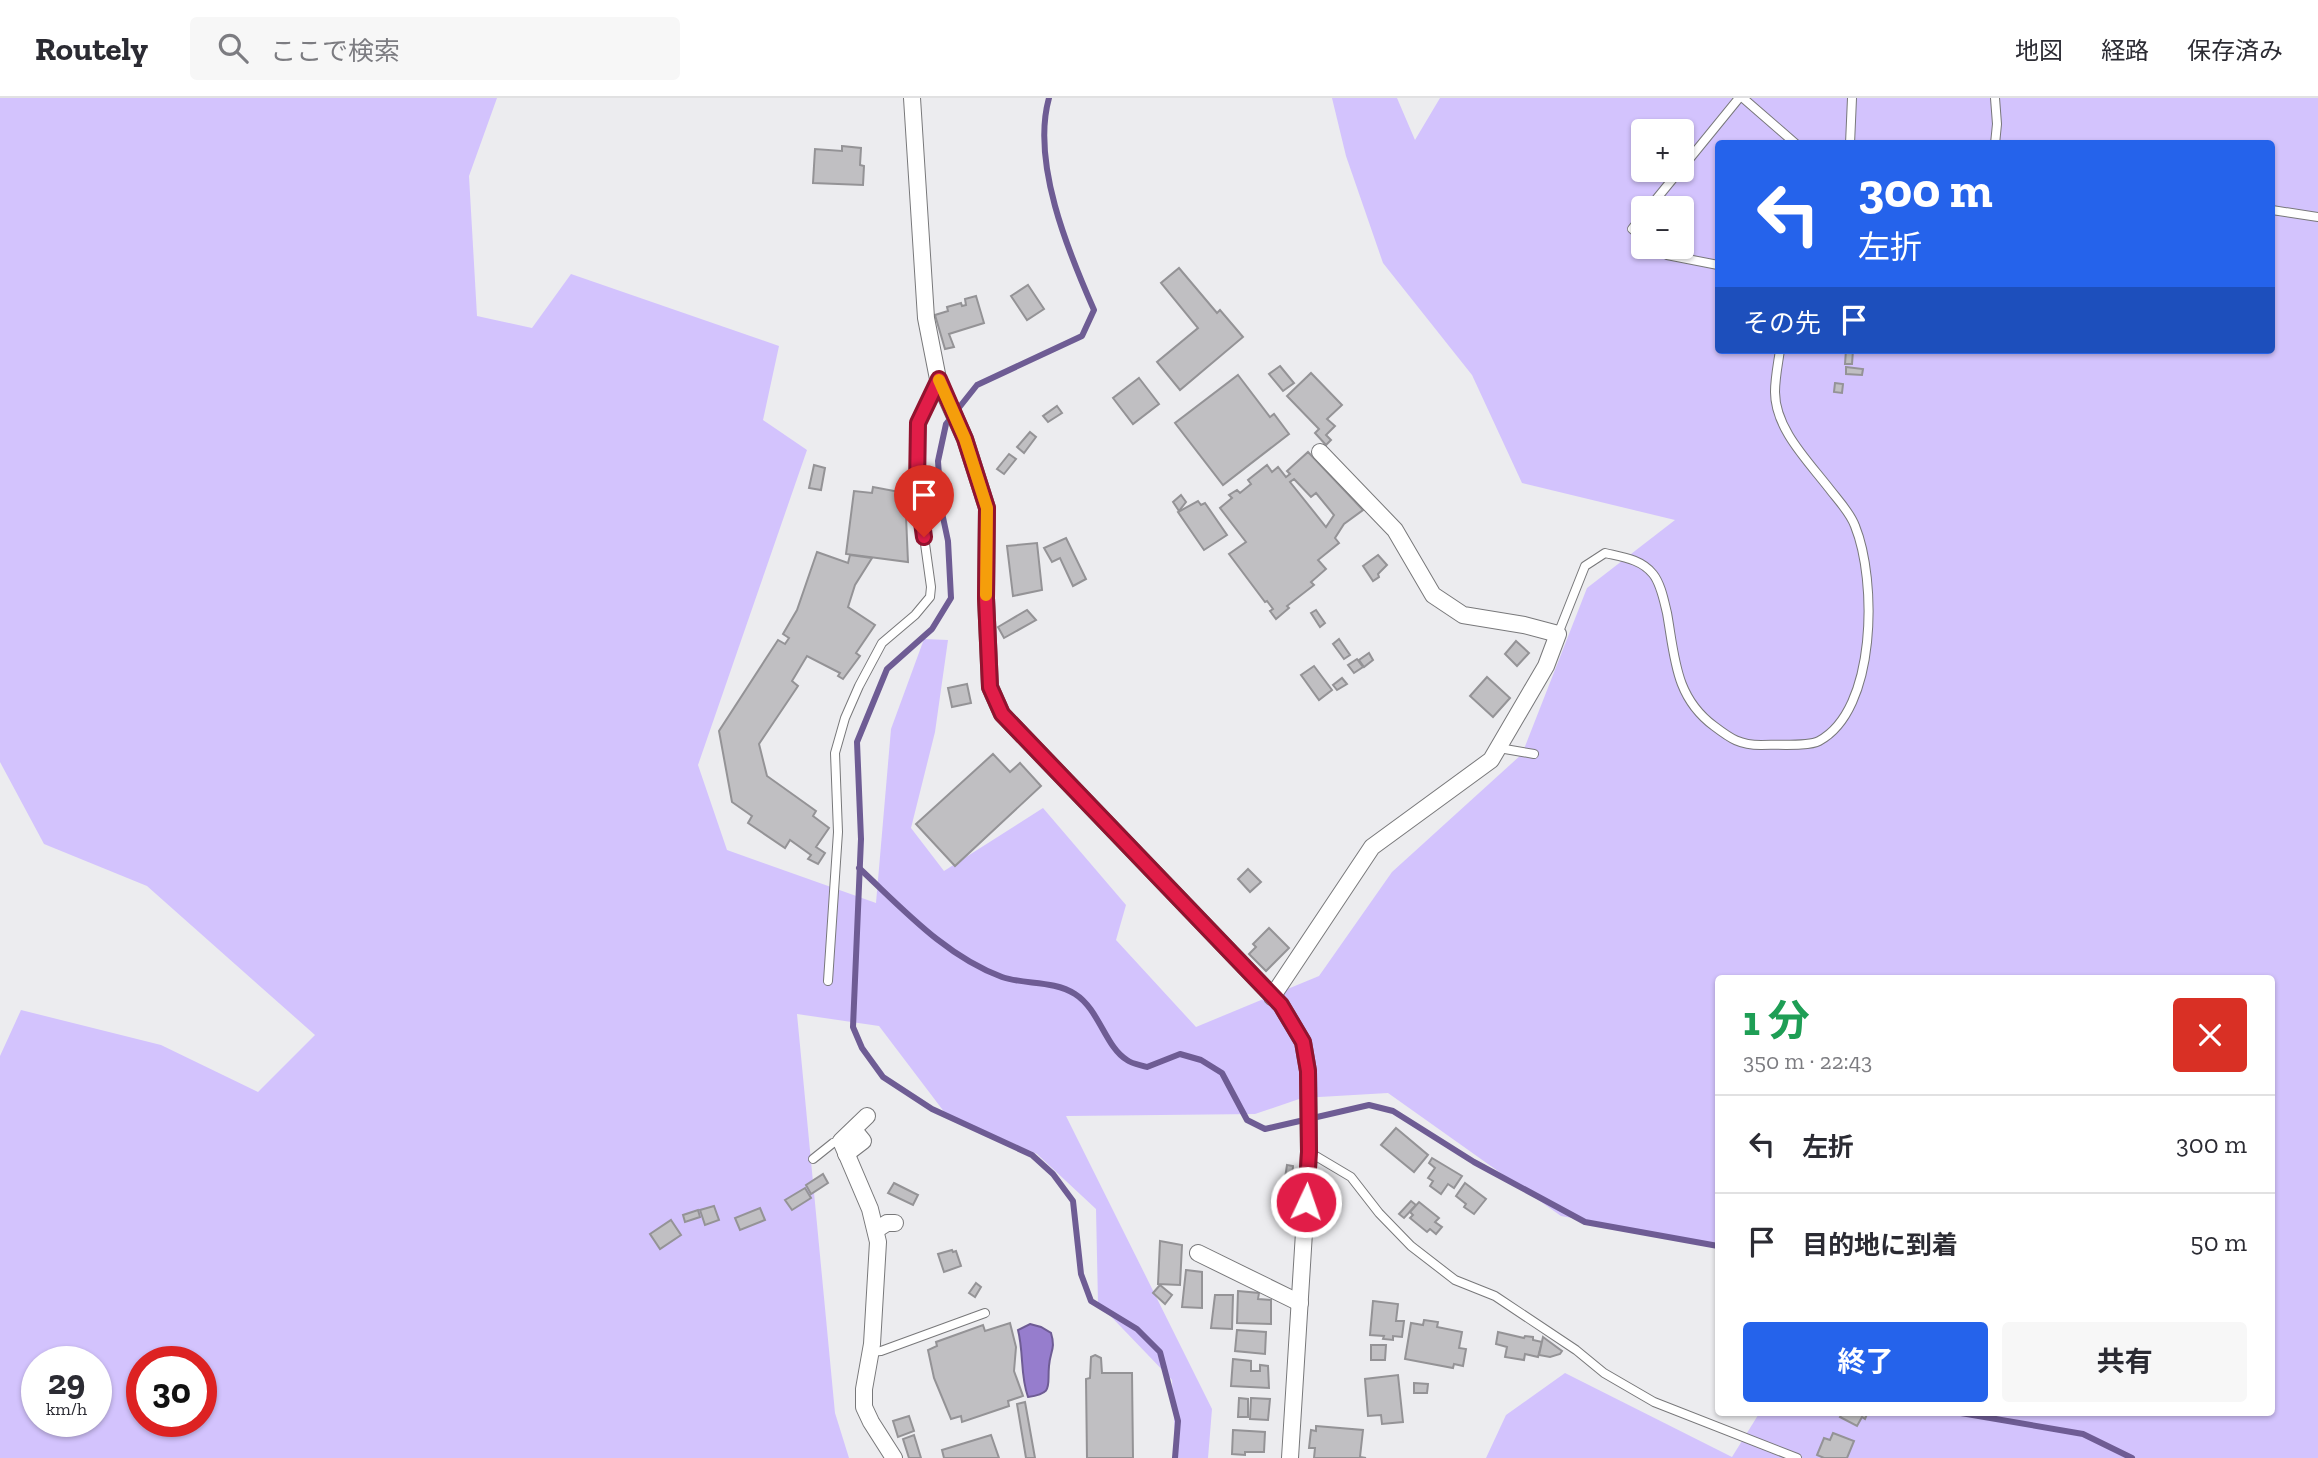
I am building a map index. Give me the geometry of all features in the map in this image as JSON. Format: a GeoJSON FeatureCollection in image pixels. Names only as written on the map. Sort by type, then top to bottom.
{"type":"FeatureCollection","features":[{"type":"Feature","properties":{"kind":"street"},"geometry":{"type":"LineString","coordinates":[[912,98],[926,318],[939,379],[959,426],[987,508],[986,598],[990,687],[1002,714],[1281,1005],[1303,1042],[1308,1071],[1309,1146],[1290,1458]]}},
{"type":"Feature","properties":{"kind":"street"},"geometry":{"type":"LineString","coordinates":[[1272,997],[1372,847],[1491,760],[1546,666],[1558,634],[1464,615],[1433,595],[1395,530],[1320,452]]}},
{"type":"Feature","properties":{"kind":"street"},"geometry":{"type":"LineString","coordinates":[[867,1116],[854,1130],[863,1141],[844,1148],[870,1209],[878,1242],[870,1352],[863,1389],[864,1407],[894,1458]]}},
{"type":"Feature","properties":{"kind":"street"},"geometry":{"type":"LineString","coordinates":[[876,1230],[887,1223],[895,1223]]}},
{"type":"Feature","properties":{"kind":"street"},"geometry":{"type":"LineString","coordinates":[[1198,1253],[1300,1303]]}},
{"type":"Feature","properties":{"kind":"lane"},"geometry":{"type":"LineString","coordinates":[[1694,154],[1741,98],[1791,140]]}},
{"type":"Feature","properties":{"kind":"lane"},"geometry":{"type":"LineString","coordinates":[[1850,140],[1852,98]]}},
{"type":"Feature","properties":{"kind":"lane"},"geometry":{"type":"LineString","coordinates":[[1995,98],[1995,140]]}},
{"type":"Feature","properties":{"kind":"lane"},"geometry":{"type":"LineString","coordinates":[[1658,196],[1670,182]]}},
{"type":"Feature","properties":{"kind":"lane"},"geometry":{"type":"LineString","coordinates":[[2275,210],[2318,216]]}},
{"type":"Feature","properties":{"kind":"lane"},"geometry":{"type":"LineString","coordinates":[[1687,259],[1715,264]]}},
{"type":"Feature","properties":{"kind":"lane"},"geometry":{"type":"LineString","coordinates":[[1558,634],[1585,566],[1605,553],[1637,561],[1653,575],[1664,600],[1680,683],[1698,714],[1728,737],[1745,745],[1816,743],[1837,729],[1849,711],[1861,672],[1870,624],[1866,565],[1855,524],[1800,451],[1780,419],[1774,393],[1779,354]]}},
{"type":"Feature","properties":{"kind":"lane"},"geometry":{"type":"LineString","coordinates":[[828,981],[838,832],[835,753],[854,697],[882,643],[915,615],[930,597],[931,587],[917,486],[918,423],[939,379]]}},
{"type":"Feature","properties":{"kind":"lane"},"geometry":{"type":"LineString","coordinates":[[1499,748],[1534,754]]}},
{"type":"Feature","properties":{"kind":"lane"},"geometry":{"type":"LineString","coordinates":[[813,1159],[832,1143],[844,1148]]}},
{"type":"Feature","properties":{"kind":"lane"},"geometry":{"type":"LineString","coordinates":[[1309,1146],[1350,1177],[1411,1246],[1455,1280],[1495,1296],[1576,1350],[1604,1373],[1654,1402],[1797,1458]]}},
{"type":"Feature","properties":{"kind":"lane"},"geometry":{"type":"LineString","coordinates":[[870,1352],[881,1351],[985,1313]]}},
{"type":"Feature","properties":{"kind":"shaded area"},"geometry":{"type":"Polygon","coordinates":[[[0,98],[497,98],[469,176],[477,316],[532,328],[571,274],[779,346],[763,420],[807,450],[698,765],[727,850],[876,903],[891,729],[924,639],[948,640],[935,732],[911,828],[944,871],[1043,808],[1126,905],[1116,940],[1196,1027],[1319,976],[1392,872],[1522,754],[1587,588],[1675,520],[1522,483],[1472,375],[1383,263],[1346,156],[1332,98],[1397,98],[1415,140],[1440,98],[2318,98],[2318,1458],[1486,1458],[1506,1415],[1565,1373],[1732,1457],[1758,1416],[2275,1416],[2275,975],[1715,975],[1715,1243],[1561,1216],[1388,1093],[1302,1098],[1255,1114],[1066,1116],[1212,1409],[1208,1458],[1176,1458],[1172,1380],[1098,1303],[1096,1209],[1037,1154],[945,1113],[879,1026],[797,1014],[835,1413],[849,1458],[0,1458],[0,1056],[21,1010],[161,1045],[258,1092],[315,1035],[147,886],[44,844],[0,762],[0,98]]]}},
{"type":"Feature","properties":{"kind":"shaded area"},"geometry":{"type":"Polygon","coordinates":[[[1030,1324],[1051,1333],[1053,1343],[1048,1388],[1028,1397],[1018,1330],[1030,1324]]]}},
{"type":"Feature","properties":{"kind":"building"},"geometry":{"type":"Polygon","coordinates":[[[842,146],[861,148],[863,185],[813,183],[815,149],[842,151],[842,146]]]}},
{"type":"Feature","properties":{"kind":"building"},"geometry":{"type":"Polygon","coordinates":[[[1179,268],[1217,313],[1220,310],[1243,337],[1180,390],[1157,362],[1198,328],[1161,283],[1179,268]]]}},
{"type":"Feature","properties":{"kind":"building"},"geometry":{"type":"Polygon","coordinates":[[[1028,285],[1044,309],[1027,320],[1011,296],[1028,285]]]}},
{"type":"Feature","properties":{"kind":"building"},"geometry":{"type":"Polygon","coordinates":[[[976,296],[984,323],[949,334],[954,347],[945,349],[935,315],[948,311],[947,307],[961,303],[962,306],[966,305],[965,299],[976,296]]]}},
{"type":"Feature","properties":{"kind":"building"},"geometry":{"type":"Polygon","coordinates":[[[1846,354],[1853,354],[1852,364],[1845,364],[1846,354]]]}},
{"type":"Feature","properties":{"kind":"building"},"geometry":{"type":"Polygon","coordinates":[[[1280,366],[1294,383],[1283,391],[1269,374],[1280,366]]]}},
{"type":"Feature","properties":{"kind":"building"},"geometry":{"type":"Polygon","coordinates":[[[1846,367],[1863,369],[1862,375],[1846,374],[1846,367]]]}},
{"type":"Feature","properties":{"kind":"building"},"geometry":{"type":"Polygon","coordinates":[[[1311,373],[1342,405],[1327,419],[1335,426],[1326,435],[1331,440],[1326,445],[1315,433],[1319,429],[1287,396],[1311,373]]]}},
{"type":"Feature","properties":{"kind":"building"},"geometry":{"type":"Polygon","coordinates":[[[1238,375],[1270,417],[1274,414],[1289,434],[1223,485],[1175,423],[1238,375]]]}},
{"type":"Feature","properties":{"kind":"building"},"geometry":{"type":"Polygon","coordinates":[[[1139,378],[1159,404],[1133,424],[1113,398],[1139,378]]]}},
{"type":"Feature","properties":{"kind":"building"},"geometry":{"type":"Polygon","coordinates":[[[1835,383],[1843,384],[1842,393],[1834,392],[1835,383]]]}},
{"type":"Feature","properties":{"kind":"building"},"geometry":{"type":"Polygon","coordinates":[[[1057,406],[1062,413],[1048,422],[1043,416],[1057,406]]]}},
{"type":"Feature","properties":{"kind":"building"},"geometry":{"type":"Polygon","coordinates":[[[1030,432],[1036,437],[1024,453],[1017,447],[1030,432]]]}},
{"type":"Feature","properties":{"kind":"building"},"geometry":{"type":"Polygon","coordinates":[[[1308,452],[1363,510],[1344,524],[1335,538],[1339,543],[1318,560],[1326,569],[1311,582],[1314,585],[1287,606],[1289,608],[1276,619],[1270,611],[1273,609],[1229,554],[1246,542],[1220,508],[1232,498],[1229,495],[1237,490],[1240,493],[1251,484],[1248,480],[1267,465],[1272,472],[1278,467],[1286,477],[1290,474],[1287,471],[1308,452]],[[1294,479],[1290,482],[1326,527],[1334,515],[1316,493],[1311,497],[1294,479]]]}},
{"type":"Feature","properties":{"kind":"building"},"geometry":{"type":"Polygon","coordinates":[[[1009,454],[1016,459],[1004,474],[997,469],[1009,454]]]}},
{"type":"Feature","properties":{"kind":"building"},"geometry":{"type":"Polygon","coordinates":[[[814,465],[825,468],[821,490],[809,488],[814,465]]]}},
{"type":"Feature","properties":{"kind":"building"},"geometry":{"type":"Polygon","coordinates":[[[873,487],[905,493],[908,562],[846,554],[854,491],[872,493],[873,487]]]}},
{"type":"Feature","properties":{"kind":"building"},"geometry":{"type":"Polygon","coordinates":[[[1181,495],[1186,502],[1179,511],[1173,502],[1181,495]]]}},
{"type":"Feature","properties":{"kind":"building"},"geometry":{"type":"Polygon","coordinates":[[[1198,501],[1201,505],[1205,503],[1227,535],[1204,550],[1178,512],[1198,501]]]}},
{"type":"Feature","properties":{"kind":"building"},"geometry":{"type":"Polygon","coordinates":[[[1066,538],[1086,579],[1073,586],[1060,558],[1052,562],[1044,548],[1066,538]]]}},
{"type":"Feature","properties":{"kind":"building"},"geometry":{"type":"Polygon","coordinates":[[[1037,543],[1042,590],[1013,596],[1007,546],[1037,543]]]}},
{"type":"Feature","properties":{"kind":"building"},"geometry":{"type":"Polygon","coordinates":[[[817,552],[848,563],[850,555],[872,558],[855,585],[848,607],[875,625],[856,653],[860,656],[843,679],[838,676],[840,673],[807,656],[792,681],[798,686],[759,744],[767,776],[816,811],[813,816],[829,828],[816,847],[825,853],[818,864],[808,859],[811,855],[790,840],[785,848],[748,823],[752,816],[732,802],[719,731],[778,640],[785,644],[789,638],[783,634],[797,610],[817,552]]]}},
{"type":"Feature","properties":{"kind":"building"},"geometry":{"type":"Polygon","coordinates":[[[1378,555],[1387,565],[1373,581],[1363,566],[1378,555]]]}},
{"type":"Feature","properties":{"kind":"building"},"geometry":{"type":"Polygon","coordinates":[[[1027,610],[1036,620],[1004,638],[998,627],[1027,610]]]}},
{"type":"Feature","properties":{"kind":"building"},"geometry":{"type":"Polygon","coordinates":[[[1316,610],[1325,623],[1320,627],[1311,613],[1316,610]]]}},
{"type":"Feature","properties":{"kind":"building"},"geometry":{"type":"Polygon","coordinates":[[[1339,639],[1350,655],[1344,659],[1333,644],[1339,639]]]}},
{"type":"Feature","properties":{"kind":"building"},"geometry":{"type":"Polygon","coordinates":[[[1516,641],[1529,653],[1517,666],[1505,654],[1516,641]]]}},
{"type":"Feature","properties":{"kind":"building"},"geometry":{"type":"Polygon","coordinates":[[[1369,653],[1373,660],[1364,667],[1359,660],[1369,653]]]}},
{"type":"Feature","properties":{"kind":"building"},"geometry":{"type":"Polygon","coordinates":[[[1357,659],[1363,667],[1354,673],[1348,665],[1357,659]]]}},
{"type":"Feature","properties":{"kind":"building"},"geometry":{"type":"Polygon","coordinates":[[[1314,666],[1332,690],[1319,700],[1301,675],[1314,666]]]}},
{"type":"Feature","properties":{"kind":"building"},"geometry":{"type":"Polygon","coordinates":[[[1487,677],[1510,698],[1493,717],[1470,696],[1487,677]]]}},
{"type":"Feature","properties":{"kind":"building"},"geometry":{"type":"Polygon","coordinates":[[[1342,678],[1347,684],[1337,690],[1333,685],[1342,678]]]}},
{"type":"Feature","properties":{"kind":"building"},"geometry":{"type":"Polygon","coordinates":[[[967,684],[971,703],[952,707],[948,688],[967,684]]]}},
{"type":"Feature","properties":{"kind":"building"},"geometry":{"type":"Polygon","coordinates":[[[993,754],[1010,772],[1020,763],[1041,786],[955,866],[916,824],[993,754]]]}},
{"type":"Feature","properties":{"kind":"building"},"geometry":{"type":"Polygon","coordinates":[[[1248,869],[1261,882],[1250,892],[1238,879],[1248,869]]]}},
{"type":"Feature","properties":{"kind":"building"},"geometry":{"type":"Polygon","coordinates":[[[1269,928],[1289,948],[1266,971],[1249,954],[1256,947],[1253,944],[1269,928]]]}},
{"type":"Feature","properties":{"kind":"building"},"geometry":{"type":"Polygon","coordinates":[[[1396,1128],[1428,1155],[1414,1172],[1381,1145],[1396,1128]]]}},
{"type":"Feature","properties":{"kind":"building"},"geometry":{"type":"Polygon","coordinates":[[[1432,1158],[1462,1176],[1454,1188],[1448,1184],[1441,1194],[1430,1186],[1433,1181],[1428,1178],[1435,1168],[1429,1163],[1432,1158]]]}},
{"type":"Feature","properties":{"kind":"building"},"geometry":{"type":"Polygon","coordinates":[[[1287,1165],[1293,1166],[1292,1179],[1285,1178],[1287,1165]]]}},
{"type":"Feature","properties":{"kind":"building"},"geometry":{"type":"Polygon","coordinates":[[[823,1174],[828,1183],[811,1194],[806,1185],[823,1174]]]}},
{"type":"Feature","properties":{"kind":"building"},"geometry":{"type":"Polygon","coordinates":[[[894,1183],[918,1195],[913,1205],[888,1193],[894,1183]]]}},
{"type":"Feature","properties":{"kind":"building"},"geometry":{"type":"Polygon","coordinates":[[[1465,1183],[1486,1199],[1474,1214],[1464,1207],[1466,1204],[1456,1196],[1465,1183]]]}},
{"type":"Feature","properties":{"kind":"building"},"geometry":{"type":"Polygon","coordinates":[[[805,1188],[811,1198],[792,1210],[785,1200],[805,1188]]]}},
{"type":"Feature","properties":{"kind":"building"},"geometry":{"type":"Polygon","coordinates":[[[1411,1201],[1416,1205],[1404,1218],[1399,1214],[1411,1201]]]}},
{"type":"Feature","properties":{"kind":"building"},"geometry":{"type":"Polygon","coordinates":[[[1419,1202],[1439,1218],[1435,1222],[1442,1227],[1436,1234],[1430,1229],[1427,1232],[1410,1218],[1413,1215],[1410,1212],[1419,1202]]]}},
{"type":"Feature","properties":{"kind":"building"},"geometry":{"type":"Polygon","coordinates":[[[714,1206],[719,1220],[705,1225],[700,1210],[714,1206]]]}},
{"type":"Feature","properties":{"kind":"building"},"geometry":{"type":"Polygon","coordinates":[[[760,1208],[765,1220],[740,1230],[735,1218],[760,1208]]]}},
{"type":"Feature","properties":{"kind":"building"},"geometry":{"type":"Polygon","coordinates":[[[698,1210],[700,1217],[685,1222],[683,1215],[698,1210]]]}},
{"type":"Feature","properties":{"kind":"building"},"geometry":{"type":"Polygon","coordinates":[[[671,1220],[681,1235],[660,1249],[650,1234],[671,1220]]]}},
{"type":"Feature","properties":{"kind":"building"},"geometry":{"type":"Polygon","coordinates":[[[1160,1241],[1182,1245],[1180,1285],[1158,1284],[1160,1241]]]}},
{"type":"Feature","properties":{"kind":"building"},"geometry":{"type":"Polygon","coordinates":[[[956,1251],[961,1266],[944,1272],[938,1254],[956,1251]]]}},
{"type":"Feature","properties":{"kind":"building"},"geometry":{"type":"Polygon","coordinates":[[[1186,1270],[1202,1272],[1202,1308],[1182,1307],[1186,1270]]]}},
{"type":"Feature","properties":{"kind":"building"},"geometry":{"type":"Polygon","coordinates":[[[976,1283],[981,1287],[975,1297],[969,1293],[976,1283]]]}},
{"type":"Feature","properties":{"kind":"building"},"geometry":{"type":"Polygon","coordinates":[[[1160,1285],[1172,1295],[1165,1304],[1153,1293],[1160,1285]]]}},
{"type":"Feature","properties":{"kind":"building"},"geometry":{"type":"Polygon","coordinates":[[[1238,1291],[1259,1293],[1258,1299],[1271,1300],[1271,1324],[1237,1323],[1238,1291]]]}},
{"type":"Feature","properties":{"kind":"building"},"geometry":{"type":"Polygon","coordinates":[[[1215,1295],[1233,1295],[1232,1329],[1211,1328],[1215,1295]]]}},
{"type":"Feature","properties":{"kind":"building"},"geometry":{"type":"Polygon","coordinates":[[[1373,1301],[1398,1304],[1396,1321],[1404,1321],[1402,1337],[1393,1336],[1393,1340],[1370,1335],[1373,1301]]]}},
{"type":"Feature","properties":{"kind":"building"},"geometry":{"type":"Polygon","coordinates":[[[1424,1320],[1438,1322],[1437,1327],[1462,1332],[1459,1348],[1466,1349],[1463,1366],[1454,1364],[1453,1368],[1405,1359],[1411,1323],[1423,1325],[1424,1320]]]}},
{"type":"Feature","properties":{"kind":"building"},"geometry":{"type":"Polygon","coordinates":[[[1010,1323],[1016,1347],[1014,1371],[1023,1396],[1008,1401],[1009,1406],[962,1422],[961,1416],[951,1419],[934,1378],[928,1350],[937,1346],[936,1342],[983,1325],[985,1331],[1010,1323]]]}},
{"type":"Feature","properties":{"kind":"building"},"geometry":{"type":"Polygon","coordinates":[[[1237,1330],[1266,1332],[1265,1354],[1235,1351],[1237,1330]]]}},
{"type":"Feature","properties":{"kind":"building"},"geometry":{"type":"Polygon","coordinates":[[[1498,1332],[1524,1338],[1533,1337],[1533,1340],[1542,1342],[1538,1357],[1525,1354],[1524,1360],[1505,1357],[1507,1347],[1496,1344],[1498,1332]]]}},
{"type":"Feature","properties":{"kind":"building"},"geometry":{"type":"Polygon","coordinates":[[[1543,1337],[1562,1351],[1560,1354],[1550,1357],[1539,1355],[1543,1337]]]}},
{"type":"Feature","properties":{"kind":"building"},"geometry":{"type":"Polygon","coordinates":[[[1371,1345],[1386,1345],[1385,1360],[1371,1360],[1371,1345]]]}},
{"type":"Feature","properties":{"kind":"building"},"geometry":{"type":"Polygon","coordinates":[[[1095,1355],[1101,1358],[1102,1373],[1132,1373],[1133,1458],[1087,1458],[1086,1379],[1090,1378],[1091,1357],[1095,1355]]]}},
{"type":"Feature","properties":{"kind":"building"},"geometry":{"type":"Polygon","coordinates":[[[1233,1359],[1251,1361],[1251,1371],[1260,1371],[1260,1365],[1268,1366],[1269,1388],[1231,1386],[1233,1359]]]}},
{"type":"Feature","properties":{"kind":"building"},"geometry":{"type":"Polygon","coordinates":[[[1398,1375],[1403,1422],[1382,1424],[1381,1415],[1368,1416],[1365,1379],[1398,1375]]]}},
{"type":"Feature","properties":{"kind":"building"},"geometry":{"type":"Polygon","coordinates":[[[1414,1383],[1428,1384],[1427,1393],[1414,1393],[1414,1383]]]}},
{"type":"Feature","properties":{"kind":"building"},"geometry":{"type":"Polygon","coordinates":[[[1239,1398],[1248,1399],[1248,1417],[1238,1417],[1239,1398]]]}},
{"type":"Feature","properties":{"kind":"building"},"geometry":{"type":"Polygon","coordinates":[[[1251,1398],[1270,1399],[1268,1420],[1250,1419],[1251,1398]]]}},
{"type":"Feature","properties":{"kind":"building"},"geometry":{"type":"Polygon","coordinates":[[[1025,1402],[1035,1458],[1026,1458],[1017,1404],[1025,1402]]]}},
{"type":"Feature","properties":{"kind":"building"},"geometry":{"type":"Polygon","coordinates":[[[909,1416],[914,1431],[898,1437],[893,1421],[909,1416]]]}},
{"type":"Feature","properties":{"kind":"building"},"geometry":{"type":"Polygon","coordinates":[[[1866,1416],[1865,1419],[1862,1417],[1857,1426],[1840,1417],[1866,1416]]]}},
{"type":"Feature","properties":{"kind":"building"},"geometry":{"type":"Polygon","coordinates":[[[1316,1426],[1363,1430],[1360,1457],[1366,1458],[1314,1458],[1315,1448],[1309,1448],[1311,1430],[1316,1431],[1316,1426]]]}},
{"type":"Feature","properties":{"kind":"building"},"geometry":{"type":"Polygon","coordinates":[[[1233,1430],[1265,1432],[1264,1452],[1232,1454],[1233,1430]]]}},
{"type":"Feature","properties":{"kind":"building"},"geometry":{"type":"Polygon","coordinates":[[[1833,1433],[1854,1441],[1847,1458],[1824,1458],[1817,1455],[1824,1438],[1830,1440],[1833,1433]]]}},
{"type":"Feature","properties":{"kind":"building"},"geometry":{"type":"Polygon","coordinates":[[[914,1435],[921,1458],[909,1458],[903,1439],[914,1435]]]}},
{"type":"Feature","properties":{"kind":"building"},"geometry":{"type":"Polygon","coordinates":[[[991,1435],[999,1458],[944,1458],[942,1450],[991,1435]]]}},
{"type":"Feature","properties":{"kind":"waterway"},"geometry":{"type":"LineString","coordinates":[[1049,98],[1045,123],[1048,178],[1073,261],[1094,310],[1082,336],[977,385],[946,424],[938,461],[941,508],[948,541],[951,598],[932,629],[887,669],[857,742],[861,839],[853,1027],[862,1048],[883,1077],[932,1109],[1032,1155],[1053,1174],[1073,1201],[1081,1274],[1091,1301],[1137,1329],[1160,1352],[1178,1421],[1175,1458]]}},
{"type":"Feature","properties":{"kind":"waterway"},"geometry":{"type":"LineString","coordinates":[[859,868],[925,930],[962,957],[1002,977],[1058,987],[1075,994],[1090,1009],[1113,1047],[1129,1061],[1147,1067],[1180,1054],[1201,1060],[1222,1073],[1247,1120],[1265,1129],[1369,1105],[1393,1111],[1474,1162],[1585,1222],[1715,1245]]}},
{"type":"Feature","properties":{"kind":"waterway"},"geometry":{"type":"LineString","coordinates":[[1978,1416],[2083,1434],[2132,1458]]}},
{"type":"Feature","properties":{"kind":"slow traffic"},"geometry":{"type":"LineString","coordinates":[[939,380],[965,439],[987,508],[986,595]]}},
{"type":"Feature","properties":{"kind":"route"},"geometry":{"type":"LineString","coordinates":[[924,537],[917,486],[918,423],[939,379],[965,439],[987,508],[986,598],[990,687],[1002,714],[1281,1005],[1303,1042],[1308,1071],[1309,1152],[1306,1202]]}}]}
